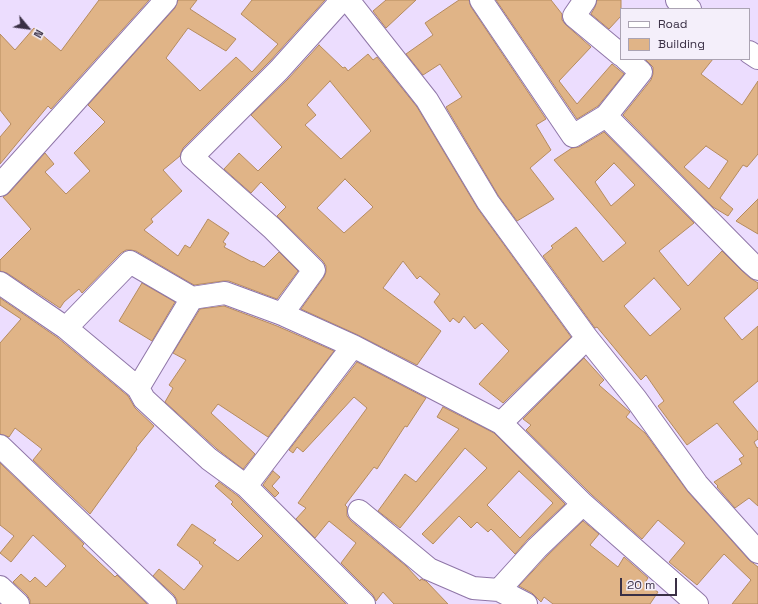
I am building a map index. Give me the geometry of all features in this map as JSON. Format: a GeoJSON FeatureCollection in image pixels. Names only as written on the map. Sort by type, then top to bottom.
{"type":"FeatureCollection","features":[{"type":"Feature","properties":{"kind":"street"},"geometry":{"type":"LineString","coordinates":[[2,179],[166,0]]}},
{"type":"Feature","properties":{"kind":"street"},"geometry":{"type":"LineString","coordinates":[[282,314],[314,270],[272,228],[192,157],[279,70],[342,0]]}},
{"type":"Feature","properties":{"kind":"street"},"geometry":{"type":"LineString","coordinates":[[348,0],[427,100],[488,202],[587,338],[636,399],[697,484],[758,552]]}},
{"type":"Feature","properties":{"kind":"street"},"geometry":{"type":"LineString","coordinates":[[481,0],[573,136],[606,116],[642,72],[627,60]]}},
{"type":"Feature","properties":{"kind":"street"},"geometry":{"type":"LineString","coordinates":[[585,0],[574,16],[620,54]]}},
{"type":"Feature","properties":{"kind":"street"},"geometry":{"type":"LineString","coordinates":[[678,0],[689,8]]}},
{"type":"Feature","properties":{"kind":"street"},"geometry":{"type":"LineString","coordinates":[[606,116],[755,260]]}},
{"type":"Feature","properties":{"kind":"street"},"geometry":{"type":"LineString","coordinates":[[66,328],[130,262],[192,298],[225,293],[282,314],[353,346],[501,423],[583,504],[697,604]]}},
{"type":"Feature","properties":{"kind":"street"},"geometry":{"type":"LineString","coordinates":[[0,283],[66,328],[138,388],[144,399],[209,459],[246,486],[364,604]]}},
{"type":"Feature","properties":{"kind":"street"},"geometry":{"type":"LineString","coordinates":[[138,388],[192,298]]}},
{"type":"Feature","properties":{"kind":"street"},"geometry":{"type":"LineString","coordinates":[[501,423],[587,338]]}},
{"type":"Feature","properties":{"kind":"street"},"geometry":{"type":"LineString","coordinates":[[246,486],[353,346]]}},
{"type":"Feature","properties":{"kind":"street"},"geometry":{"type":"LineString","coordinates":[[0,446],[165,604]]}},
{"type":"Feature","properties":{"kind":"street"},"geometry":{"type":"LineString","coordinates":[[499,590],[537,548],[583,504]]}},
{"type":"Feature","properties":{"kind":"street"},"geometry":{"type":"LineString","coordinates":[[359,510],[430,569],[473,588],[499,590],[526,604]]}},
{"type":"Feature","properties":{"kind":"street"},"geometry":{"type":"LineString","coordinates":[[0,587],[18,604]]}},
{"type":"Feature","properties":{"kind":"building"},"geometry":{"type":"Polygon","coordinates":[[[99,0],[149,0],[51,109],[48,106],[0,164],[0,137],[11,124],[0,110],[0,34],[15,50],[34,28],[61,51],[99,0]]]}},
{"type":"Feature","properties":{"kind":"building"},"geometry":{"type":"Polygon","coordinates":[[[178,0],[197,0],[190,9],[236,39],[226,51],[188,28],[166,58],[200,91],[236,57],[252,72],[278,44],[241,14],[252,0],[325,0],[270,61],[183,148],[180,156],[163,170],[182,191],[151,219],[153,222],[144,230],[178,256],[185,245],[190,248],[208,219],[229,233],[223,242],[226,244],[224,247],[264,267],[279,252],[298,271],[277,299],[229,281],[194,285],[136,251],[126,250],[121,253],[82,293],[79,289],[64,302],[60,308],[7,273],[0,271],[0,260],[31,229],[3,197],[9,193],[45,153],[54,164],[45,172],[66,194],[90,171],[74,153],[105,122],[88,105],[175,8],[178,0]]]}},
{"type":"Feature","properties":{"kind":"building"},"geometry":{"type":"Polygon","coordinates":[[[386,0],[416,0],[386,28],[373,11],[386,0]]]}},
{"type":"Feature","properties":{"kind":"building"},"geometry":{"type":"Polygon","coordinates":[[[459,0],[469,0],[471,7],[546,119],[536,125],[551,150],[530,168],[554,199],[517,221],[498,195],[446,107],[462,97],[440,64],[423,75],[406,54],[433,35],[425,23],[459,0]]]}},
{"type":"Feature","properties":{"kind":"building"},"geometry":{"type":"Polygon","coordinates":[[[496,0],[551,0],[562,14],[562,20],[566,25],[591,47],[559,81],[577,104],[612,64],[624,74],[598,106],[577,119],[496,0]]]}},
{"type":"Feature","properties":{"kind":"building"},"geometry":{"type":"Polygon","coordinates":[[[597,0],[621,0],[620,17],[609,29],[591,14],[597,0]]]}},
{"type":"Feature","properties":{"kind":"building"},"geometry":{"type":"Polygon","coordinates":[[[319,45],[348,71],[368,54],[373,60],[377,57],[417,107],[478,209],[571,337],[503,403],[479,384],[509,351],[482,323],[475,329],[464,316],[459,323],[453,318],[450,322],[434,302],[440,294],[420,276],[417,279],[403,261],[383,288],[441,331],[417,365],[358,335],[301,309],[324,277],[326,266],[323,261],[277,216],[286,207],[261,182],[251,193],[224,169],[239,153],[258,171],[282,147],[251,115],[288,79],[319,45]],[[330,81],[307,105],[316,115],[305,125],[341,159],[371,131],[330,81]],[[345,179],[317,208],[344,233],[373,207],[345,179]]]}},
{"type":"Feature","properties":{"kind":"building"},"geometry":{"type":"Polygon","coordinates":[[[646,60],[712,60],[701,74],[742,105],[758,81],[758,154],[747,167],[743,165],[720,198],[733,209],[728,216],[713,207],[623,115],[651,80],[653,67],[646,60]],[[706,146],[684,167],[709,189],[728,161],[706,146]]]}},
{"type":"Feature","properties":{"kind":"building"},"geometry":{"type":"Polygon","coordinates":[[[604,132],[694,223],[659,251],[688,286],[722,251],[742,271],[758,283],[758,288],[724,318],[742,340],[758,326],[758,381],[733,402],[758,432],[758,439],[754,442],[757,448],[758,447],[758,506],[749,498],[735,508],[714,482],[742,464],[739,459],[744,456],[717,423],[687,445],[658,406],[664,401],[646,375],[641,380],[597,327],[595,328],[543,256],[553,248],[551,246],[576,227],[603,262],[626,243],[554,160],[572,148],[579,147],[604,132]],[[614,163],[595,182],[611,206],[635,185],[614,163]],[[654,278],[624,306],[650,336],[681,309],[654,278]]]}},
{"type":"Feature","properties":{"kind":"building"},"geometry":{"type":"Polygon","coordinates":[[[758,199],[758,234],[736,221],[758,199]]]}},
{"type":"Feature","properties":{"kind":"building"},"geometry":{"type":"Polygon","coordinates":[[[142,283],[175,302],[152,341],[119,321],[142,283]]]}},
{"type":"Feature","properties":{"kind":"building"},"geometry":{"type":"Polygon","coordinates":[[[0,298],[58,338],[128,396],[135,408],[154,426],[136,448],[137,449],[90,514],[33,460],[42,449],[15,428],[9,437],[0,434],[0,343],[21,319],[0,305],[0,298]]]}},
{"type":"Feature","properties":{"kind":"building"},"geometry":{"type":"Polygon","coordinates":[[[224,306],[277,326],[334,351],[268,437],[218,404],[211,413],[255,454],[243,469],[217,449],[165,402],[173,388],[169,385],[186,360],[173,353],[200,309],[224,306]]]}},
{"type":"Feature","properties":{"kind":"building"},"geometry":{"type":"Polygon","coordinates":[[[584,358],[604,380],[599,385],[630,412],[626,417],[645,433],[688,492],[749,560],[758,567],[758,604],[732,604],[751,580],[724,554],[697,585],[669,562],[685,543],[658,520],[642,539],[592,495],[526,430],[531,425],[523,419],[584,358]]]}},
{"type":"Feature","properties":{"kind":"building"},"geometry":{"type":"Polygon","coordinates":[[[357,362],[426,398],[407,427],[405,426],[377,469],[374,467],[345,505],[347,507],[347,516],[351,521],[406,566],[420,581],[421,579],[426,581],[448,604],[394,604],[383,592],[376,601],[373,595],[341,563],[356,543],[329,521],[315,538],[296,519],[306,508],[298,503],[367,408],[354,397],[303,452],[297,447],[293,453],[289,450],[357,362]]]}},
{"type":"Feature","properties":{"kind":"building"},"geometry":{"type":"Polygon","coordinates":[[[443,407],[494,433],[565,504],[528,539],[515,554],[491,529],[488,532],[477,522],[471,528],[459,516],[433,544],[422,534],[487,468],[465,448],[400,528],[378,511],[405,474],[416,482],[459,429],[437,417],[443,407]],[[519,471],[487,505],[520,538],[553,503],[519,471]]]}},
{"type":"Feature","properties":{"kind":"building"},"geometry":{"type":"Polygon","coordinates":[[[0,463],[84,544],[82,546],[115,577],[117,575],[147,604],[30,604],[30,600],[27,595],[13,582],[21,574],[30,582],[35,577],[46,587],[66,566],[33,535],[11,562],[0,553],[14,536],[0,525],[0,463]]]}},
{"type":"Feature","properties":{"kind":"building"},"geometry":{"type":"Polygon","coordinates":[[[273,471],[280,477],[272,486],[279,493],[275,497],[263,485],[273,471]]]}},
{"type":"Feature","properties":{"kind":"building"},"geometry":{"type":"Polygon","coordinates":[[[219,482],[238,496],[346,604],[177,604],[177,600],[174,595],[153,576],[159,569],[184,590],[203,566],[199,563],[200,562],[177,545],[192,524],[216,540],[213,543],[238,561],[263,536],[231,504],[233,502],[215,486],[219,482]]]}},
{"type":"Feature","properties":{"kind":"building"},"geometry":{"type":"Polygon","coordinates":[[[583,521],[599,534],[590,545],[618,567],[624,557],[648,578],[644,584],[658,592],[650,604],[553,604],[544,597],[541,602],[532,593],[519,586],[583,521]]]}}]}
